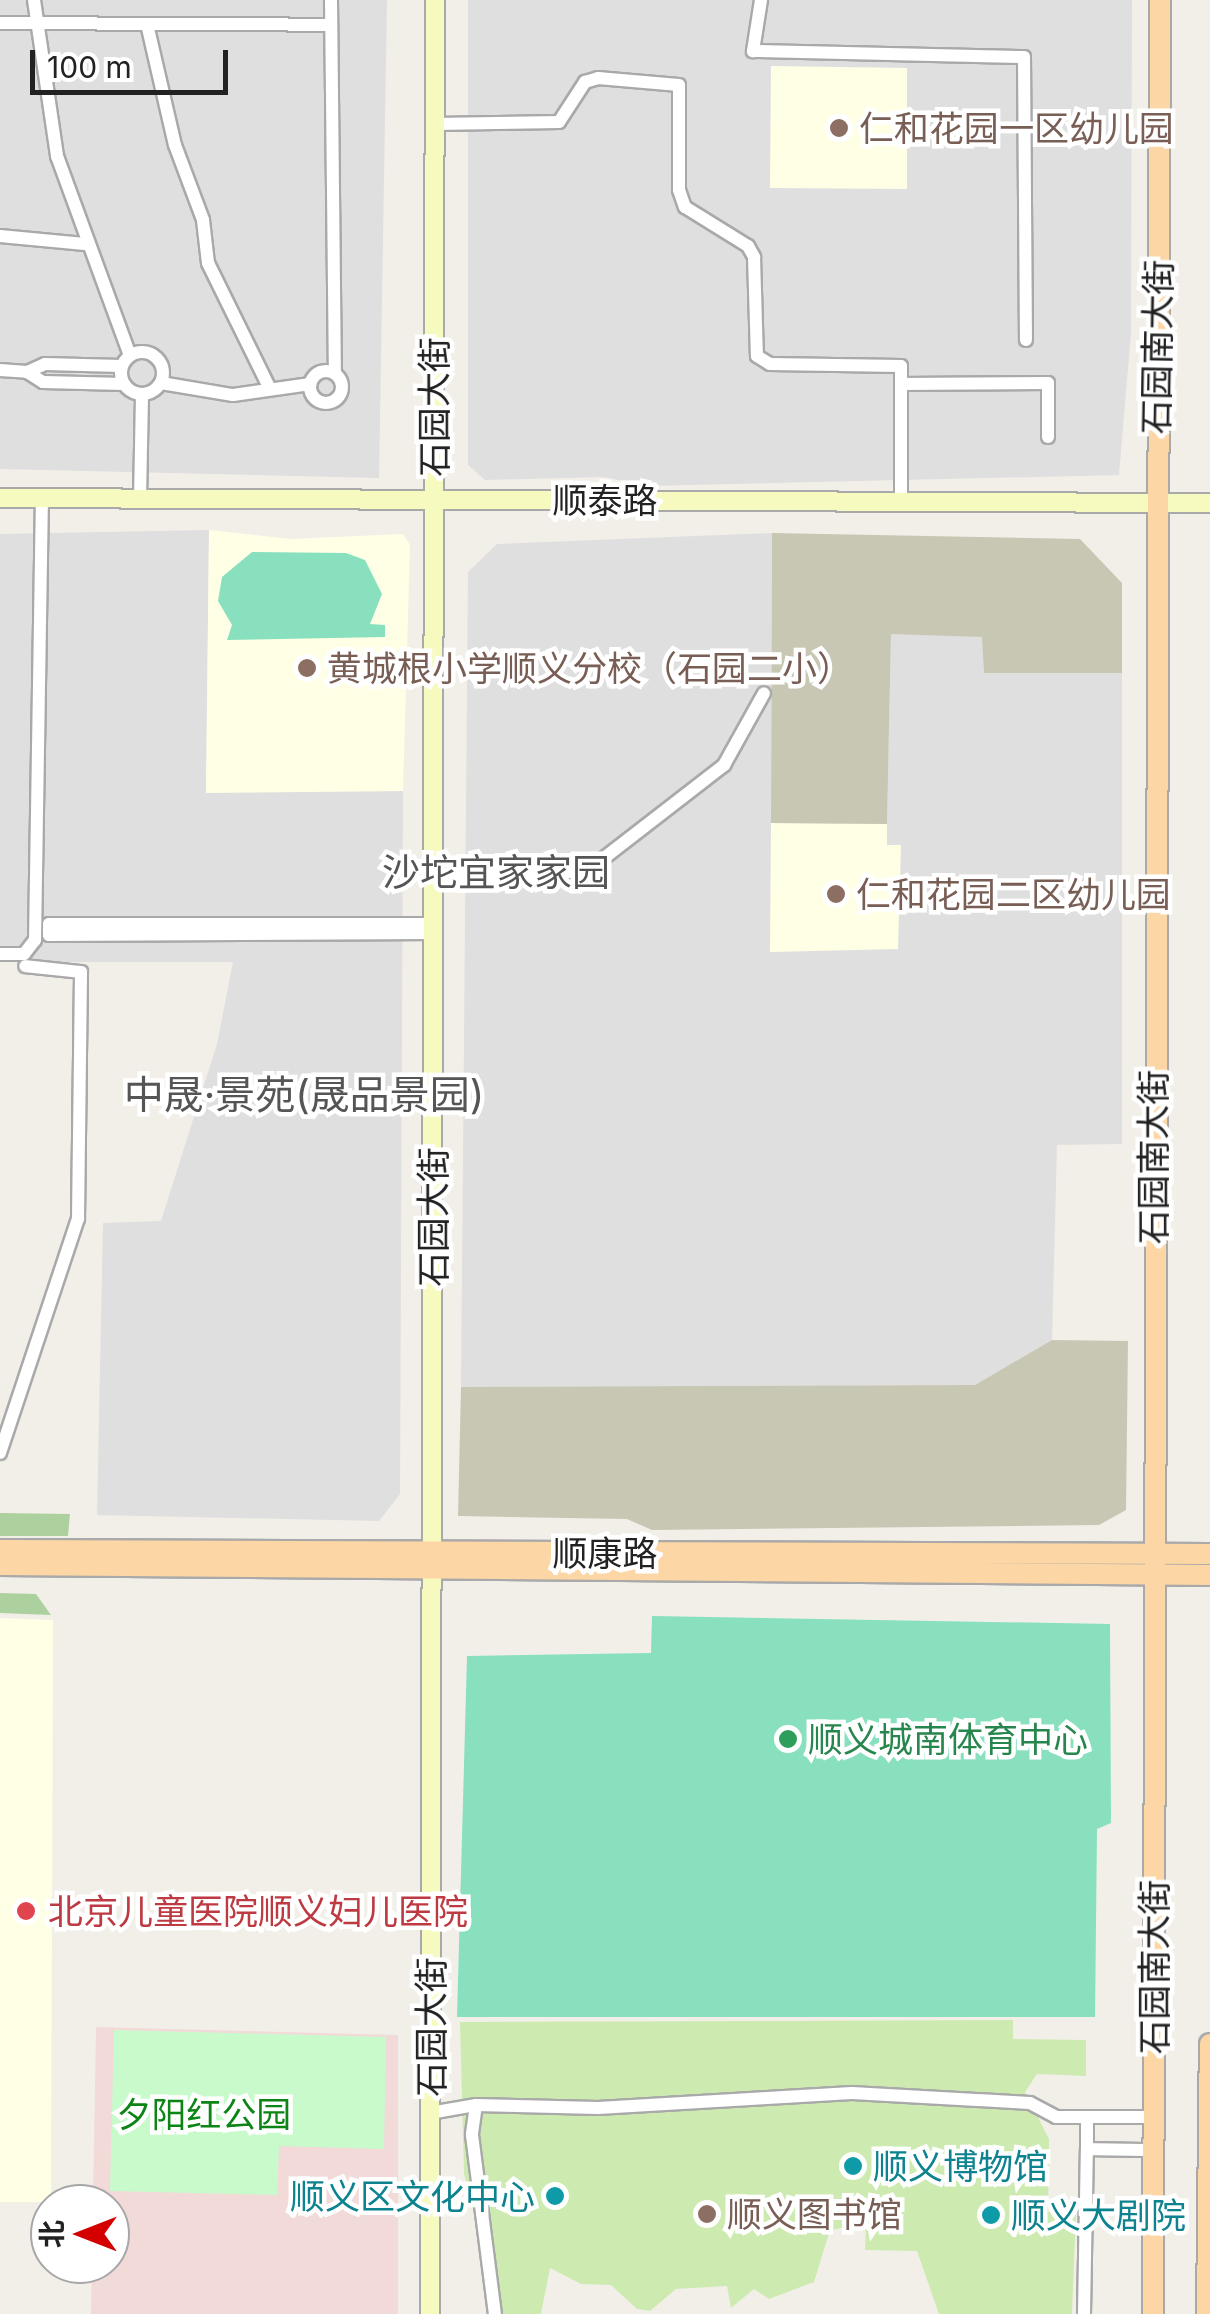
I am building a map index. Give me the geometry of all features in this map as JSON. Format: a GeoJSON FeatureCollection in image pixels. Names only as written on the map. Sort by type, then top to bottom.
{"type":"FeatureCollection","features":[{"type":"Feature","properties":{"kind":"main road","name":"石园南大街"},"geometry":{"type":"LineString","coordinates":[[1153,2314],[1155,502],[1160,0]]}},
{"type":"Feature","properties":{"kind":"main road","name":"顺康路"},"geometry":{"type":"LineString","coordinates":[[0,1550],[1152,1565],[1210,1575]]}},
{"type":"Feature","properties":{"kind":"main road","name":"顺康路"},"geometry":{"type":"LineString","coordinates":[[1152,1565],[1210,1554]]}},
{"type":"Feature","properties":{"kind":"main road","name":"顺康路"},"geometry":{"type":"LineString","coordinates":[[0,1565],[432,1558]]}},
{"type":"Feature","properties":{"kind":"main road","name":"石园南大街"},"geometry":{"type":"LineString","coordinates":[[1207,2314],[1210,2044]]}},
{"type":"Feature","properties":{"kind":"street"},"geometry":{"type":"LineString","coordinates":[[34,0],[57,156],[126,360],[124,384]]}},
{"type":"Feature","properties":{"kind":"street"},"geometry":{"type":"LineString","coordinates":[[310,384],[320,402],[335,400],[342,387],[335,374],[330,0]]}},
{"type":"Feature","properties":{"kind":"street","name":"石园大街"},"geometry":{"type":"LineString","coordinates":[[430,2314],[435,0]]}},
{"type":"Feature","properties":{"kind":"street"},"geometry":{"type":"LineString","coordinates":[[761,0],[753,51],[1024,57],[1026,340]]}},
{"type":"Feature","properties":{"kind":"street"},"geometry":{"type":"LineString","coordinates":[[0,24],[330,26]]}},
{"type":"Feature","properties":{"kind":"street"},"geometry":{"type":"LineString","coordinates":[[147,24],[175,145],[203,220],[208,264],[270,389]]}},
{"type":"Feature","properties":{"kind":"street"},"geometry":{"type":"LineString","coordinates":[[434,124],[559,122],[585,82],[672,80],[679,85],[685,208],[748,246],[754,257],[757,356],[770,364],[897,363],[902,384],[902,501]]}},
{"type":"Feature","properties":{"kind":"street"},"geometry":{"type":"LineString","coordinates":[[0,236],[84,244]]}},
{"type":"Feature","properties":{"kind":"street"},"geometry":{"type":"LineString","coordinates":[[27,372],[45,364],[126,360],[144,352],[158,358],[160,383]]}},
{"type":"Feature","properties":{"kind":"street"},"geometry":{"type":"LineString","coordinates":[[0,370],[27,372],[43,382],[124,384],[142,394]]}},
{"type":"Feature","properties":{"kind":"street"},"geometry":{"type":"LineString","coordinates":[[310,384],[316,373],[335,374]]}},
{"type":"Feature","properties":{"kind":"street"},"geometry":{"type":"LineString","coordinates":[[142,394],[160,383],[233,395],[310,384]]}},
{"type":"Feature","properties":{"kind":"street"},"geometry":{"type":"LineString","coordinates":[[902,384],[1048,383],[1048,437]]}},
{"type":"Feature","properties":{"kind":"street"},"geometry":{"type":"LineString","coordinates":[[140,498],[142,394]]}},
{"type":"Feature","properties":{"kind":"street","name":"顺泰路"},"geometry":{"type":"LineString","coordinates":[[0,498],[1210,503]]}},
{"type":"Feature","properties":{"kind":"street"},"geometry":{"type":"LineString","coordinates":[[0,954],[24,954],[35,940],[42,498]]}},
{"type":"Feature","properties":{"kind":"street"},"geometry":{"type":"LineString","coordinates":[[433,875],[554,877],[600,861],[724,764],[764,693]]}},
{"type":"Feature","properties":{"kind":"street"},"geometry":{"type":"LineString","coordinates":[[49,929],[433,929]]}},
{"type":"Feature","properties":{"kind":"street"},"geometry":{"type":"LineString","coordinates":[[0,1452],[78,1218],[81,972],[26,966]]}},
{"type":"Feature","properties":{"kind":"street"},"geometry":{"type":"LineString","coordinates":[[430,2115],[476,2105],[598,2108],[852,2093],[1030,2103],[1056,2117],[1154,2117]]}},
{"type":"Feature","properties":{"kind":"street"},"geometry":{"type":"LineString","coordinates":[[476,2105],[472,2136],[495,2314]]}},
{"type":"Feature","properties":{"kind":"street"},"geometry":{"type":"LineString","coordinates":[[430,2115],[463,2120],[472,2136]]}},
{"type":"Feature","properties":{"kind":"street"},"geometry":{"type":"LineString","coordinates":[[1084,2314],[1087,2117]]}},
{"type":"Feature","properties":{"kind":"street"},"geometry":{"type":"LineString","coordinates":[[1087,2149],[1154,2150]]}},
{"type":"Feature","properties":{"kind":"shaded area"},"geometry":{"type":"Polygon","coordinates":[[[0,0],[387,0],[379,478],[0,469],[0,0]]]}},
{"type":"Feature","properties":{"kind":"shaded area"},"geometry":{"type":"Polygon","coordinates":[[[468,0],[1132,0],[1131,333],[1119,475],[648,486],[604,477],[485,480],[468,465],[468,0]]]}},
{"type":"Feature","properties":{"kind":"shaded area","name":"仁和花园一区幼儿园"},"geometry":{"type":"Polygon","coordinates":[[[771,66],[907,68],[907,189],[770,188],[771,66]]]}},
{"type":"Feature","properties":{"kind":"shaded area"},"geometry":{"type":"Polygon","coordinates":[[[209,530],[206,792],[403,791],[400,1494],[379,1521],[97,1515],[103,1223],[161,1221],[217,1044],[233,962],[0,962],[0,534],[209,530]]]}},
{"type":"Feature","properties":{"kind":"shaded area","name":"黄城根小学顺义分校（石园二小）"},"geometry":{"type":"Polygon","coordinates":[[[209,530],[291,539],[403,534],[410,545],[403,791],[206,793],[209,530]]]}},
{"type":"Feature","properties":{"kind":"shaded area"},"geometry":{"type":"Polygon","coordinates":[[[772,533],[771,823],[887,824],[891,633],[983,637],[984,673],[1122,673],[1122,1144],[1057,1145],[1052,1340],[975,1385],[461,1387],[468,572],[497,544],[772,533]]]}},
{"type":"Feature","properties":{"kind":"shaded area"},"geometry":{"type":"Polygon","coordinates":[[[772,533],[1080,539],[1122,583],[1122,673],[984,673],[982,637],[891,634],[887,824],[771,823],[772,533]]]}},
{"type":"Feature","properties":{"kind":"shaded area","name":"仁和花园二区幼儿园"},"geometry":{"type":"Polygon","coordinates":[[[771,823],[887,824],[887,845],[901,845],[898,949],[770,952],[771,823]]]}},
{"type":"Feature","properties":{"kind":"shaded area"},"geometry":{"type":"Polygon","coordinates":[[[1052,1340],[1128,1341],[1126,1510],[1099,1525],[652,1530],[627,1519],[458,1516],[461,1387],[975,1385],[1052,1340]]]}},
{"type":"Feature","properties":{"kind":"shaded area","name":"北京儿童医院顺义妇儿医院"},"geometry":{"type":"Polygon","coordinates":[[[0,1618],[53,1620],[51,2184],[30,2184],[30,2202],[0,2202],[0,1618]]]}},
{"type":"Feature","properties":{"kind":"shaded area"},"geometry":{"type":"Polygon","coordinates":[[[96,2027],[398,2035],[398,2314],[91,2314],[92,2284],[130,2284],[130,2184],[93,2184],[96,2027]]]}},
{"type":"Feature","properties":{"kind":"green space"},"geometry":{"type":"Polygon","coordinates":[[[252,552],[346,553],[365,560],[382,594],[370,624],[385,625],[385,637],[227,640],[232,625],[218,601],[222,577],[252,552]]]}},
{"type":"Feature","properties":{"kind":"green space"},"geometry":{"type":"Polygon","coordinates":[[[0,1513],[70,1514],[68,1536],[0,1536],[0,1513]]]}},
{"type":"Feature","properties":{"kind":"green space"},"geometry":{"type":"Polygon","coordinates":[[[0,1593],[36,1594],[51,1615],[0,1613],[0,1593]]]}},
{"type":"Feature","properties":{"kind":"green space","name":"顺义城南体育中心"},"geometry":{"type":"Polygon","coordinates":[[[652,1616],[1110,1624],[1111,1823],[1097,1829],[1095,2017],[457,2017],[467,1656],[651,1653],[652,1616]]]}},
{"type":"Feature","properties":{"kind":"green space","name":"顺义区文化中心"},"geometry":{"type":"Polygon","coordinates":[[[1013,2020],[1013,2039],[1086,2040],[1086,2076],[1037,2074],[1025,2092],[1049,2139],[1048,2212],[1076,2214],[1072,2314],[939,2314],[917,2251],[865,2250],[866,2224],[830,2230],[814,2282],[769,2299],[754,2289],[731,2308],[727,2286],[676,2289],[650,2311],[637,2309],[611,2285],[581,2284],[550,2268],[541,2314],[500,2314],[464,2174],[460,2022],[1013,2020]]]}},
{"type":"Feature","properties":{"kind":"green space","name":"夕阳红公园"},"geometry":{"type":"Polygon","coordinates":[[[114,2030],[386,2037],[384,2149],[279,2146],[277,2195],[130,2191],[130,2184],[110,2184],[114,2030]]]}},
{"type":"Feature","properties":{"kind":"place","name":"仁和花园一区幼儿园"},"geometry":{"type":"Point","coordinates":[839,128]}},
{"type":"Feature","properties":{"kind":"place","name":"黄城根小学顺义分校（石园二小）"},"geometry":{"type":"Point","coordinates":[307,668]}},
{"type":"Feature","properties":{"kind":"place","name":"仁和花园二区幼儿园"},"geometry":{"type":"Point","coordinates":[836,894]}},
{"type":"Feature","properties":{"kind":"place","name":"顺义城南体育中心"},"geometry":{"type":"Point","coordinates":[788,1739]}},
{"type":"Feature","properties":{"kind":"place","name":"北京儿童医院顺义妇儿医院"},"geometry":{"type":"Point","coordinates":[26,1911]}},
{"type":"Feature","properties":{"kind":"place","name":"顺义博物馆"},"geometry":{"type":"Point","coordinates":[853,2166]}},
{"type":"Feature","properties":{"kind":"place","name":"顺义区文化中心"},"geometry":{"type":"Point","coordinates":[555,2196]}},
{"type":"Feature","properties":{"kind":"place","name":"顺义图书馆"},"geometry":{"type":"Point","coordinates":[707,2214]}},
{"type":"Feature","properties":{"kind":"place","name":"顺义大剧院"},"geometry":{"type":"Point","coordinates":[991,2215]}},
{"type":"Feature","properties":{"kind":"district","name":"沙坨宜家家园"},"geometry":{"type":"Point","coordinates":[496,873]}},
{"type":"Feature","properties":{"kind":"district","name":"中晟·景苑(晟品景园)"},"geometry":{"type":"Point","coordinates":[304,1095]}}]}
